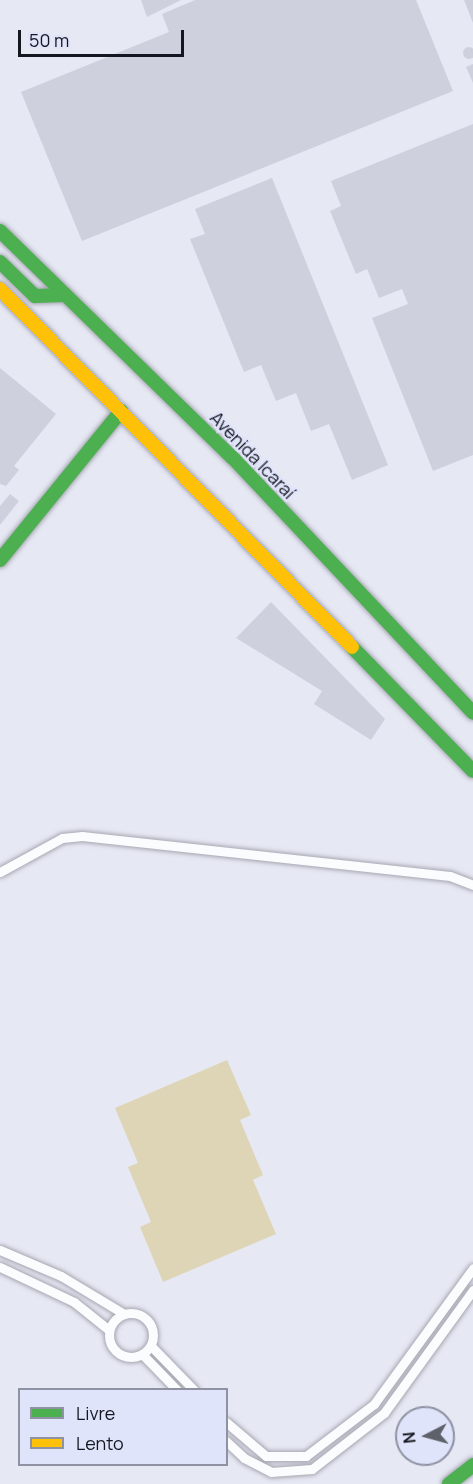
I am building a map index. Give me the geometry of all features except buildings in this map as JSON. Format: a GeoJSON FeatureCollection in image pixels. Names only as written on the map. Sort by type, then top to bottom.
{"type":"FeatureCollection","features":[{"type":"Feature","properties":{"kind":"main road","name":"Avenida Icaraí"},"geometry":{"type":"LineString","coordinates":[[0,231],[233,458],[473,712]]}},
{"type":"Feature","properties":{"kind":"main road"},"geometry":{"type":"LineString","coordinates":[[0,262],[35,296],[65,295]]}},
{"type":"Feature","properties":{"kind":"main road"},"geometry":{"type":"LineString","coordinates":[[0,289],[473,771]]}},
{"type":"Feature","properties":{"kind":"main road"},"geometry":{"type":"LineString","coordinates":[[0,560],[121,411]]}},
{"type":"Feature","properties":{"kind":"main road"},"geometry":{"type":"LineString","coordinates":[[449,1484],[473,1465]]}},
{"type":"Feature","properties":{"kind":"lane"},"geometry":{"type":"LineString","coordinates":[[0,872],[62,838],[82,836],[450,876],[473,885]]}},
{"type":"Feature","properties":{"kind":"lane"},"geometry":{"type":"LineString","coordinates":[[0,1250],[61,1276],[124,1314],[141,1316],[150,1323],[150,1346],[142,1354],[131,1358],[116,1352],[109,1330],[74,1302],[0,1267]]}},
{"type":"Feature","properties":{"kind":"lane"},"geometry":{"type":"LineString","coordinates":[[228,1424],[266,1456],[306,1456],[374,1404],[473,1268]]}},
{"type":"Feature","properties":{"kind":"lane"},"geometry":{"type":"LineString","coordinates":[[228,1443],[244,1458],[271,1472],[312,1469],[384,1413],[473,1290]]}},
{"type":"Feature","properties":{"kind":"lane"},"geometry":{"type":"LineString","coordinates":[[109,1330],[124,1314]]}},
{"type":"Feature","properties":{"kind":"lane"},"geometry":{"type":"LineString","coordinates":[[150,1346],[193,1388]]}},
{"type":"Feature","properties":{"kind":"lane"},"geometry":{"type":"LineString","coordinates":[[142,1354],[176,1388]]}},
{"type":"Feature","properties":{"kind":"shaded area"},"geometry":{"type":"Polygon","coordinates":[[[227,1060],[251,1115],[240,1120],[263,1175],[253,1180],[276,1234],[163,1282],[140,1227],[151,1222],[128,1167],[138,1163],[115,1108],[227,1060]]]}},
{"type":"Feature","properties":{"kind":"traffic: fast"},"geometry":{"type":"LineString","coordinates":[[0,231],[233,458],[473,713]]}},
{"type":"Feature","properties":{"kind":"traffic: fast"},"geometry":{"type":"LineString","coordinates":[[0,262],[35,296],[65,295]]}},
{"type":"Feature","properties":{"kind":"traffic: fast"},"geometry":{"type":"LineString","coordinates":[[0,560],[121,411]]}},
{"type":"Feature","properties":{"kind":"traffic: fast"},"geometry":{"type":"LineString","coordinates":[[352,647],[473,771]]}},
{"type":"Feature","properties":{"kind":"traffic: fast"},"geometry":{"type":"LineString","coordinates":[[449,1484],[473,1465]]}},
{"type":"Feature","properties":{"kind":"traffic: slow"},"geometry":{"type":"LineString","coordinates":[[0,289],[352,647]]}}]}
